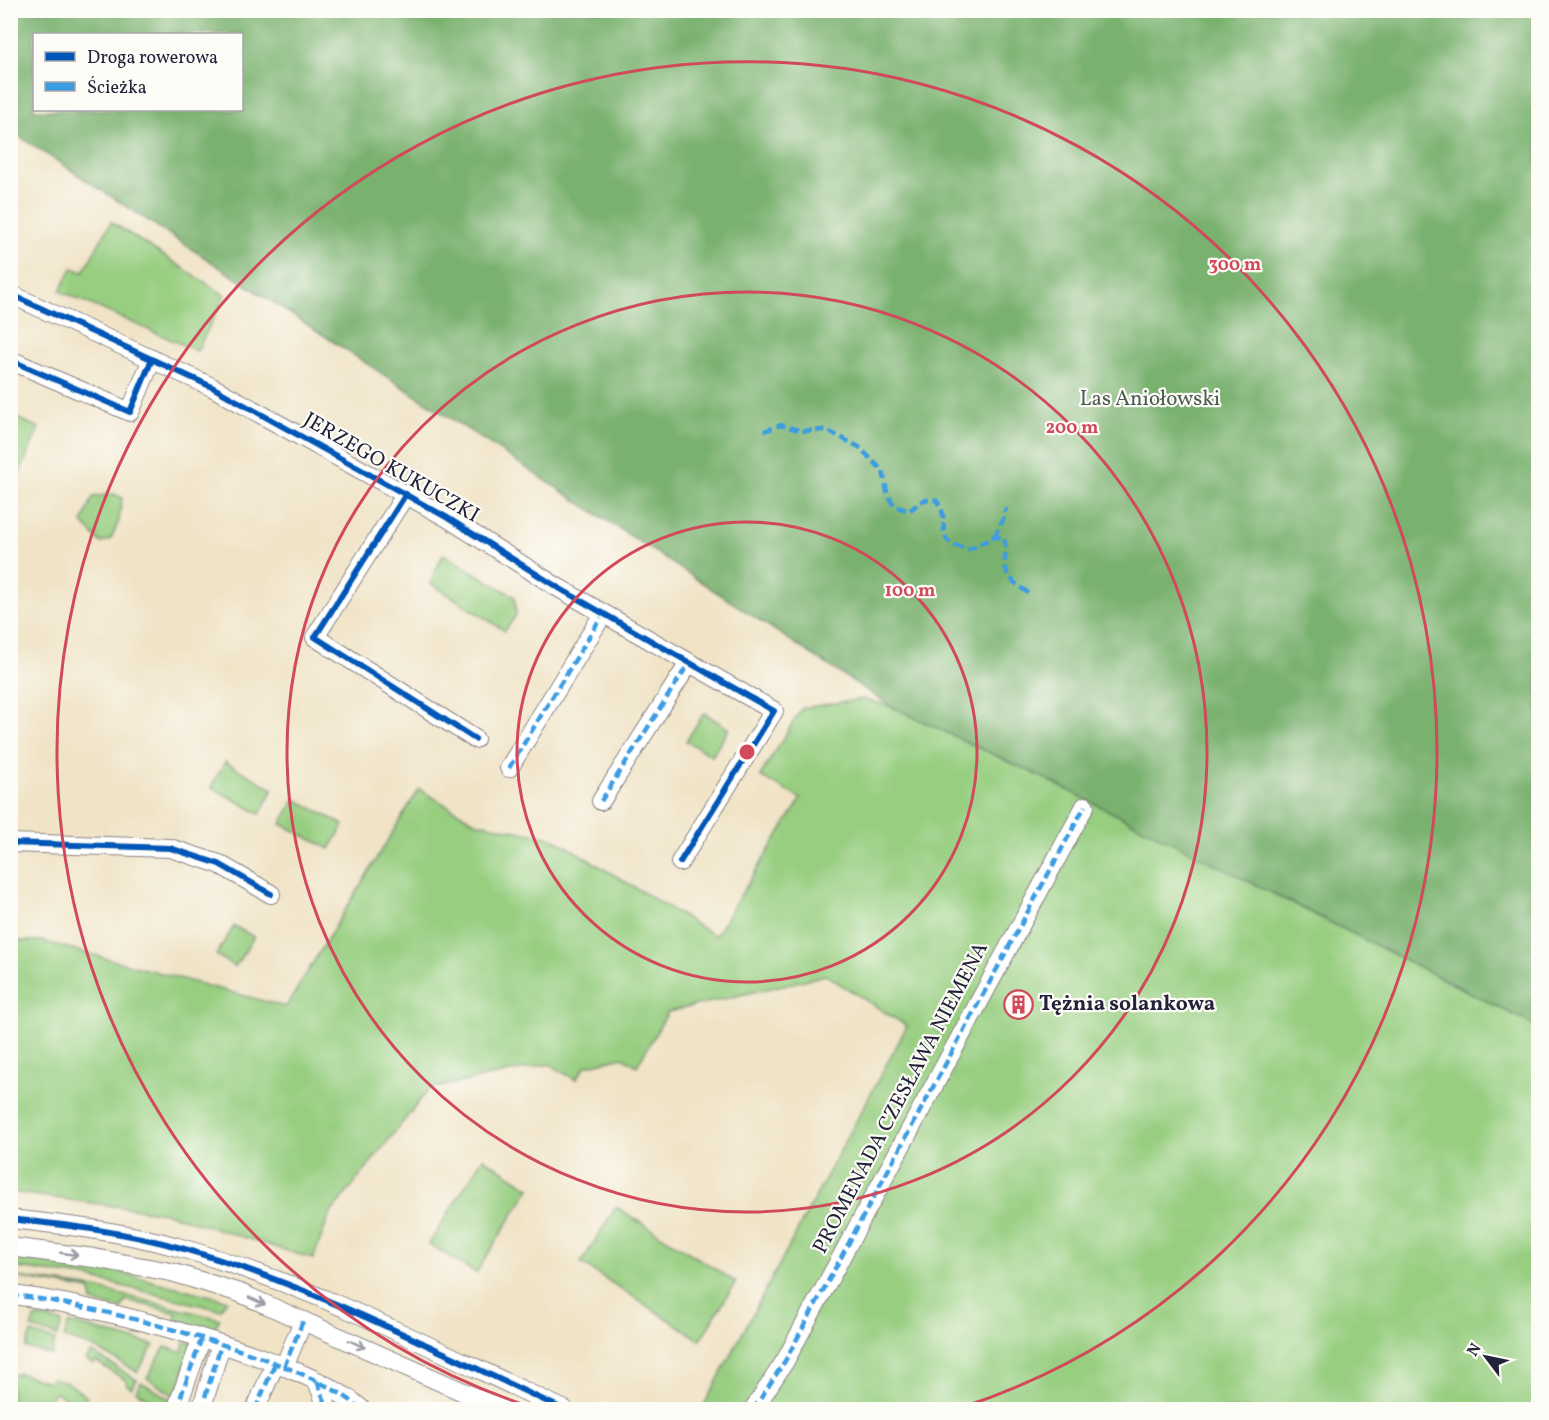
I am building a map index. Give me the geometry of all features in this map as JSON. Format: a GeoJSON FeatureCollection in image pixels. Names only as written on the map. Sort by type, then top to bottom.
{"type":"FeatureCollection","features":[{"type":"Feature","properties":{"kind":"street","name":"JERZEGO KUKUCZKI"},"geometry":{"type":"LineString","coordinates":[[10,294],[212,387],[406,494],[603,614],[774,711],[680,862]]}},
{"type":"Feature","properties":{"kind":"street"},"geometry":{"type":"LineString","coordinates":[[10,360],[130,412],[152,359]]}},
{"type":"Feature","properties":{"kind":"street"},"geometry":{"type":"LineString","coordinates":[[406,494],[315,638],[475,739]]}},
{"type":"Feature","properties":{"kind":"street"},"geometry":{"type":"LineString","coordinates":[[508,768],[603,614]]}},
{"type":"Feature","properties":{"kind":"street"},"geometry":{"type":"LineString","coordinates":[[601,801],[689,663]]}},
{"type":"Feature","properties":{"kind":"street","name":"PROMENADA CZESŁAWA NIEMENA"},"geometry":{"type":"LineString","coordinates":[[753,1410],[785,1361],[1085,806]]}},
{"type":"Feature","properties":{"kind":"street"},"geometry":{"type":"LineString","coordinates":[[10,843],[170,848],[219,864],[271,894]]}},
{"type":"Feature","properties":{"kind":"street"},"geometry":{"type":"LineString","coordinates":[[10,1220],[103,1232],[179,1247],[249,1269],[316,1296],[566,1410]]}},
{"type":"Feature","properties":{"kind":"street"},"geometry":{"type":"LineString","coordinates":[[10,1247],[94,1258],[171,1272],[240,1293],[504,1410]]}},
{"type":"Feature","properties":{"kind":"street"},"geometry":{"type":"LineString","coordinates":[[10,1295],[41,1298],[221,1345],[280,1365],[317,1381],[352,1400],[362,1410]]}},
{"type":"Feature","properties":{"kind":"street"},"geometry":{"type":"LineString","coordinates":[[255,1410],[303,1321]]}},
{"type":"Feature","properties":{"kind":"street"},"geometry":{"type":"LineString","coordinates":[[176,1410],[201,1340]]}},
{"type":"Feature","properties":{"kind":"street"},"geometry":{"type":"LineString","coordinates":[[201,1410],[221,1345]]}},
{"type":"Feature","properties":{"kind":"street"},"geometry":{"type":"LineString","coordinates":[[317,1381],[328,1410]]}},
{"type":"Feature","properties":{"kind":"green space","name":"Las Aniołowski"},"geometry":{"type":"Polygon","coordinates":[[[10,11],[1538,11],[1538,1027],[1046,779],[892,707],[11,131],[10,11]]]}},
{"type":"Feature","properties":{"kind":"green space"},"geometry":{"type":"Polygon","coordinates":[[[111,222],[225,295],[197,351],[60,291],[72,268],[83,272],[111,222]]]}},
{"type":"Feature","properties":{"kind":"green space"},"geometry":{"type":"Polygon","coordinates":[[[17,418],[39,428],[19,474],[10,471],[11,432],[17,418]]]}},
{"type":"Feature","properties":{"kind":"green space"},"geometry":{"type":"Polygon","coordinates":[[[114,494],[122,498],[119,521],[111,539],[101,543],[82,523],[93,497],[114,494]]]}},
{"type":"Feature","properties":{"kind":"green space"},"geometry":{"type":"Polygon","coordinates":[[[443,554],[515,597],[516,615],[505,631],[430,583],[443,554]]]}},
{"type":"Feature","properties":{"kind":"green space"},"geometry":{"type":"Polygon","coordinates":[[[863,699],[892,707],[1046,779],[1538,1027],[1538,1409],[713,1410],[704,1405],[907,1026],[826,975],[668,1012],[637,1066],[623,1057],[585,1066],[576,1080],[549,1064],[429,1089],[330,1214],[313,1259],[166,1213],[11,1192],[11,941],[42,941],[286,1007],[419,789],[475,822],[555,839],[715,936],[801,799],[760,776],[802,708],[863,699]]]}},
{"type":"Feature","properties":{"kind":"green space"},"geometry":{"type":"Polygon","coordinates":[[[704,713],[729,729],[712,756],[686,741],[704,713]]]}},
{"type":"Feature","properties":{"kind":"green space"},"geometry":{"type":"Polygon","coordinates":[[[225,762],[273,789],[260,814],[211,787],[225,762]]]}},
{"type":"Feature","properties":{"kind":"green space"},"geometry":{"type":"Polygon","coordinates":[[[295,799],[344,825],[330,849],[281,824],[295,799]]]}},
{"type":"Feature","properties":{"kind":"green space"},"geometry":{"type":"Polygon","coordinates":[[[234,926],[254,937],[235,967],[216,955],[234,926]]]}},
{"type":"Feature","properties":{"kind":"green space"},"geometry":{"type":"Polygon","coordinates":[[[483,1158],[530,1188],[476,1273],[429,1244],[483,1158]]]}},
{"type":"Feature","properties":{"kind":"green space"},"geometry":{"type":"Polygon","coordinates":[[[616,1207],[736,1282],[700,1340],[581,1263],[616,1207]]]}},
{"type":"Feature","properties":{"kind":"green space"},"geometry":{"type":"Polygon","coordinates":[[[11,1257],[113,1271],[227,1300],[220,1310],[85,1277],[11,1267],[11,1257]]]}},
{"type":"Feature","properties":{"kind":"green space"},"geometry":{"type":"Polygon","coordinates":[[[10,1276],[95,1288],[220,1319],[210,1334],[175,1322],[176,1313],[126,1300],[121,1309],[92,1302],[90,1290],[10,1276]]]}},
{"type":"Feature","properties":{"kind":"green space"},"geometry":{"type":"Polygon","coordinates":[[[35,1318],[62,1322],[58,1336],[31,1328],[35,1318]]]}},
{"type":"Feature","properties":{"kind":"green space"},"geometry":{"type":"Polygon","coordinates":[[[68,1324],[154,1345],[137,1372],[93,1347],[64,1338],[68,1324]]]}},
{"type":"Feature","properties":{"kind":"green space"},"geometry":{"type":"Polygon","coordinates":[[[31,1333],[55,1340],[52,1355],[26,1348],[31,1333]]]}},
{"type":"Feature","properties":{"kind":"green space"},"geometry":{"type":"Polygon","coordinates":[[[184,1342],[193,1343],[175,1396],[147,1378],[165,1347],[182,1352],[184,1342]]]}},
{"type":"Feature","properties":{"kind":"green space"},"geometry":{"type":"Polygon","coordinates":[[[90,1353],[137,1380],[131,1388],[126,1384],[127,1381],[95,1361],[94,1364],[86,1360],[90,1353]]]}},
{"type":"Feature","properties":{"kind":"green space"},"geometry":{"type":"Polygon","coordinates":[[[11,1373],[49,1382],[51,1378],[67,1382],[87,1397],[82,1406],[56,1393],[37,1409],[11,1409],[11,1373]]]}},
{"type":"Feature","properties":{"kind":"green space"},"geometry":{"type":"Polygon","coordinates":[[[141,1382],[174,1401],[169,1409],[156,1409],[158,1405],[136,1391],[141,1382]]]}},
{"type":"Feature","properties":{"kind":"marked path"},"geometry":{"type":"LineString","coordinates":[[764,431],[781,425],[802,431],[826,430],[859,447],[883,471],[887,492],[894,506],[909,511],[923,500],[936,500],[941,508],[945,537],[949,542],[970,549],[994,537],[1002,537],[1008,574],[1016,584],[1030,594]]}},
{"type":"Feature","properties":{"kind":"marked path"},"geometry":{"type":"LineString","coordinates":[[994,537],[1003,520],[1006,508]]}},
{"type":"Feature","properties":{"kind":"marked path"},"geometry":{"type":"LineString","coordinates":[[509,768],[603,614]]}},
{"type":"Feature","properties":{"kind":"marked path"},"geometry":{"type":"LineString","coordinates":[[601,801],[689,663]]}},
{"type":"Feature","properties":{"kind":"marked path"},"geometry":{"type":"LineString","coordinates":[[753,1410],[785,1361],[1085,806]]}},
{"type":"Feature","properties":{"kind":"marked path"},"geometry":{"type":"LineString","coordinates":[[10,1295],[89,1308],[195,1336],[248,1353],[297,1372],[336,1391],[362,1410]]}},
{"type":"Feature","properties":{"kind":"marked path"},"geometry":{"type":"LineString","coordinates":[[284,1367],[303,1321]]}},
{"type":"Feature","properties":{"kind":"marked path"},"geometry":{"type":"LineString","coordinates":[[176,1410],[201,1340]]}},
{"type":"Feature","properties":{"kind":"marked path"},"geometry":{"type":"LineString","coordinates":[[201,1410],[221,1345]]}},
{"type":"Feature","properties":{"kind":"marked path"},"geometry":{"type":"LineString","coordinates":[[255,1410],[275,1364]]}},
{"type":"Feature","properties":{"kind":"marked path"},"geometry":{"type":"LineString","coordinates":[[317,1381],[328,1410]]}},
{"type":"Feature","properties":{"kind":"cycle path"},"geometry":{"type":"LineString","coordinates":[[10,294],[212,387],[446,517],[557,587],[774,711],[680,862]]}},
{"type":"Feature","properties":{"kind":"cycle path"},"geometry":{"type":"LineString","coordinates":[[10,360],[130,412],[152,359]]}},
{"type":"Feature","properties":{"kind":"cycle path"},"geometry":{"type":"LineString","coordinates":[[406,494],[315,637],[475,739]]}},
{"type":"Feature","properties":{"kind":"cycle path"},"geometry":{"type":"LineString","coordinates":[[10,843],[170,848],[219,864],[271,894]]}},
{"type":"Feature","properties":{"kind":"cycle path"},"geometry":{"type":"LineString","coordinates":[[10,1219],[118,1233],[231,1263],[376,1322],[565,1410]]}},
{"type":"Feature","properties":{"kind":"place","name":"Tężnia solankowa"},"geometry":{"type":"Point","coordinates":[1018,1004]}}]}
